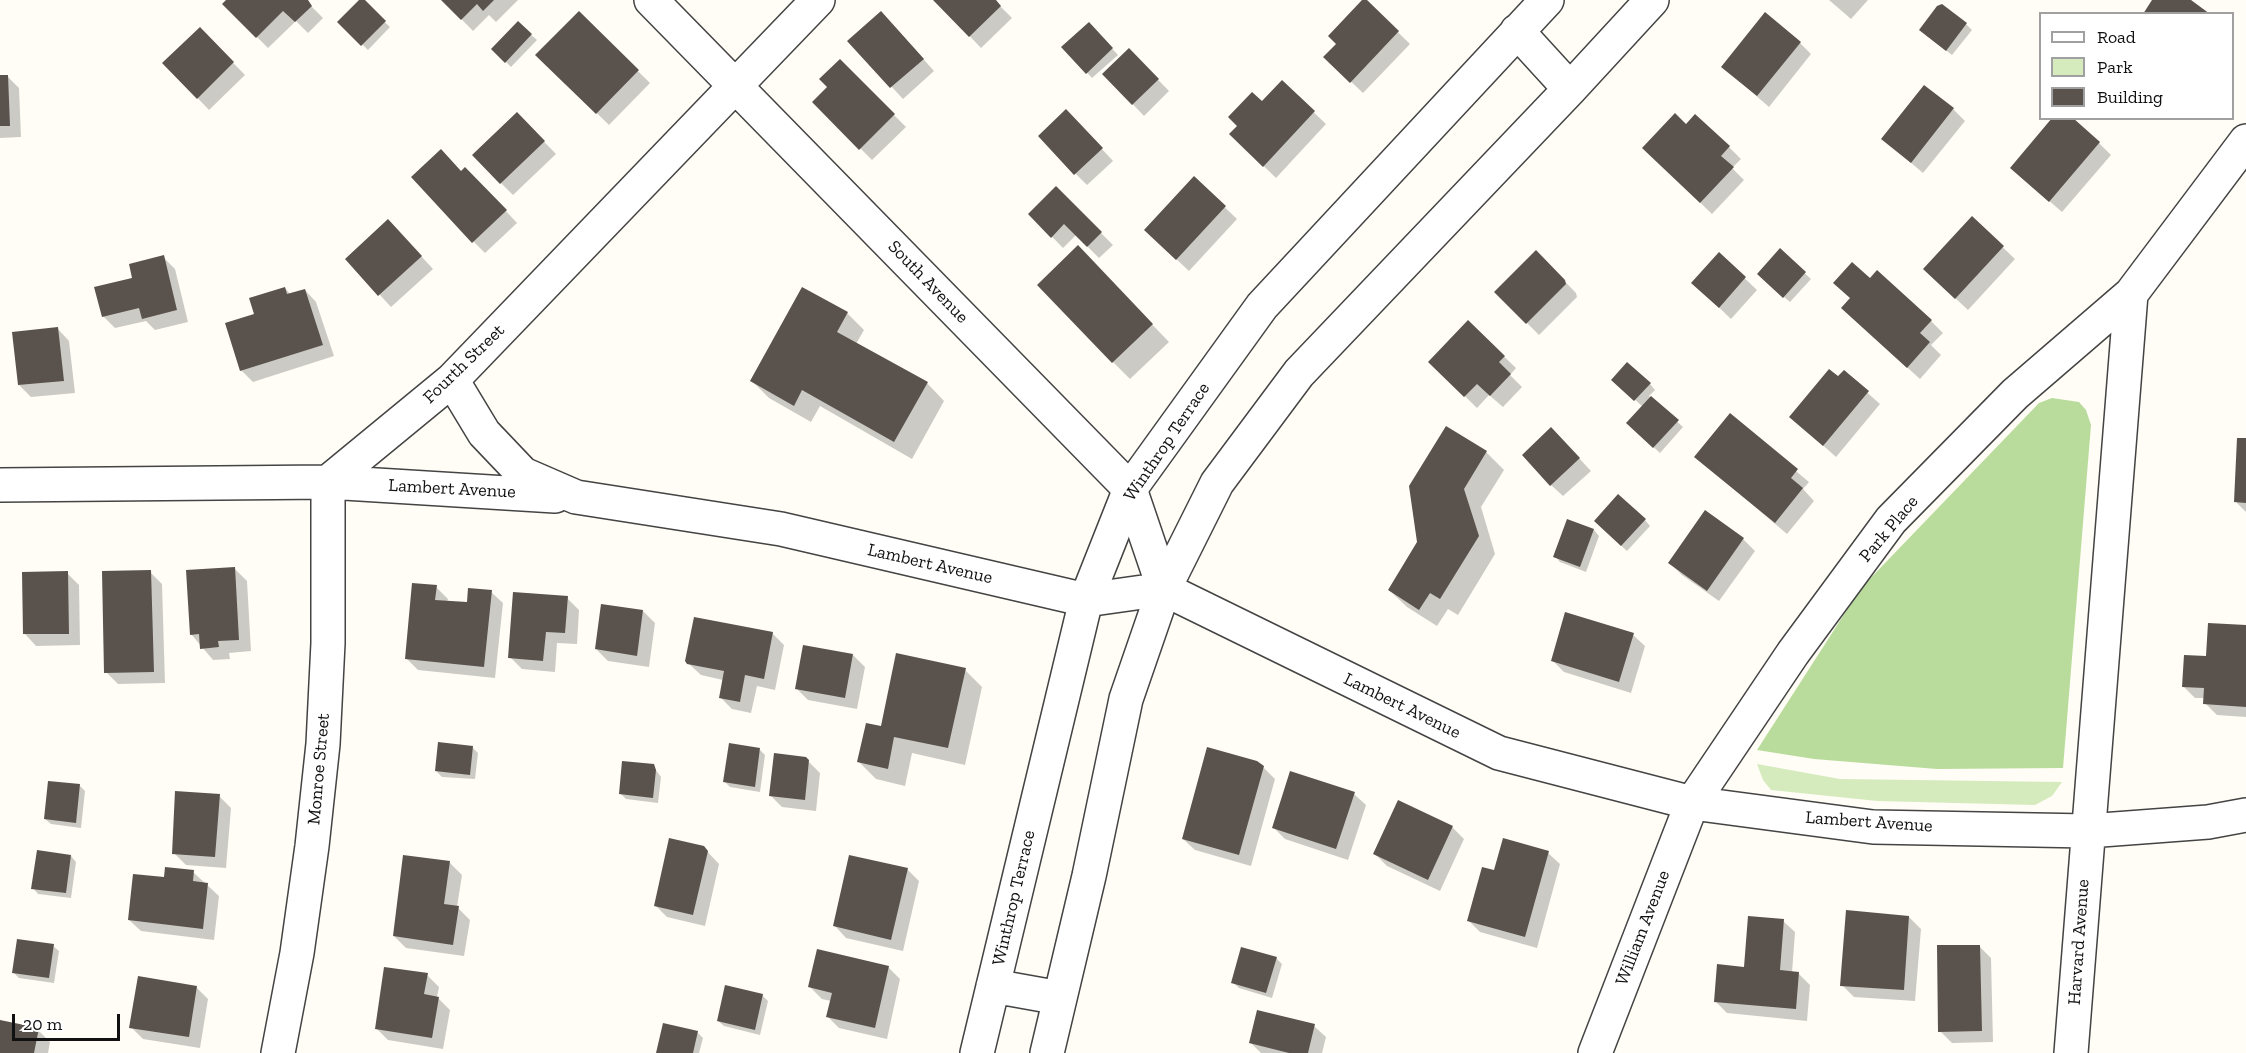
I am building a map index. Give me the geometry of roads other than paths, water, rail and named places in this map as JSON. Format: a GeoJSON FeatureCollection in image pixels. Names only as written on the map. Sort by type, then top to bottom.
{"type":"FeatureCollection","features":[{"type":"Feature","properties":{"kind":"street","name":"South Avenue"},"geometry":{"type":"LineString","coordinates":[[651,0],[1131,489],[1164,589]]}},
{"type":"Feature","properties":{"kind":"street","name":"Fourth Street"},"geometry":{"type":"LineString","coordinates":[[328,482],[452,380],[819,0]]}},
{"type":"Feature","properties":{"kind":"street","name":"Winthrop Terrace"},"geometry":{"type":"LineString","coordinates":[[977,1053],[1086,600],[1131,489],[1262,306],[1548,0]]}},
{"type":"Feature","properties":{"kind":"street"},"geometry":{"type":"LineString","coordinates":[[1047,1053],[1089,876],[1126,699],[1164,589],[1217,483],[1299,374],[1652,0]]}},
{"type":"Feature","properties":{"kind":"street"},"geometry":{"type":"LineString","coordinates":[[1517,32],[1570,89]]}},
{"type":"Feature","properties":{"kind":"street","name":"Park Place"},"geometry":{"type":"LineString","coordinates":[[1692,803],[1793,653],[1892,520],[2015,394],[2131,294],[2246,141]]}},
{"type":"Feature","properties":{"kind":"street"},"geometry":{"type":"LineString","coordinates":[[2088,831],[2131,294]]}},
{"type":"Feature","properties":{"kind":"street","name":"Lambert Avenue"},"geometry":{"type":"LineString","coordinates":[[452,380],[484,433],[523,474],[576,497]]}},
{"type":"Feature","properties":{"kind":"street"},"geometry":{"type":"LineString","coordinates":[[0,485],[328,482]]}},
{"type":"Feature","properties":{"kind":"street","name":"Lambert Avenue"},"geometry":{"type":"LineString","coordinates":[[328,482],[576,497],[781,529],[1086,600],[1164,589],[1499,753],[1692,803],[1873,827],[2088,831],[2208,822],[2246,815]]}},
{"type":"Feature","properties":{"kind":"street","name":"Monroe Street"},"geometry":{"type":"LineString","coordinates":[[278,1053],[299,941],[323,744],[328,643],[328,482]]}},
{"type":"Feature","properties":{"kind":"street","name":"William Avenue"},"geometry":{"type":"LineString","coordinates":[[1595,1053],[1692,803]]}},
{"type":"Feature","properties":{"kind":"street","name":"Harvard Avenue"},"geometry":{"type":"LineString","coordinates":[[2071,1053],[2088,831]]}},
{"type":"Feature","properties":{"kind":"street","name":"Winthrop Terrace"},"geometry":{"type":"LineString","coordinates":[[993,986],[1060,998]]}}]}
